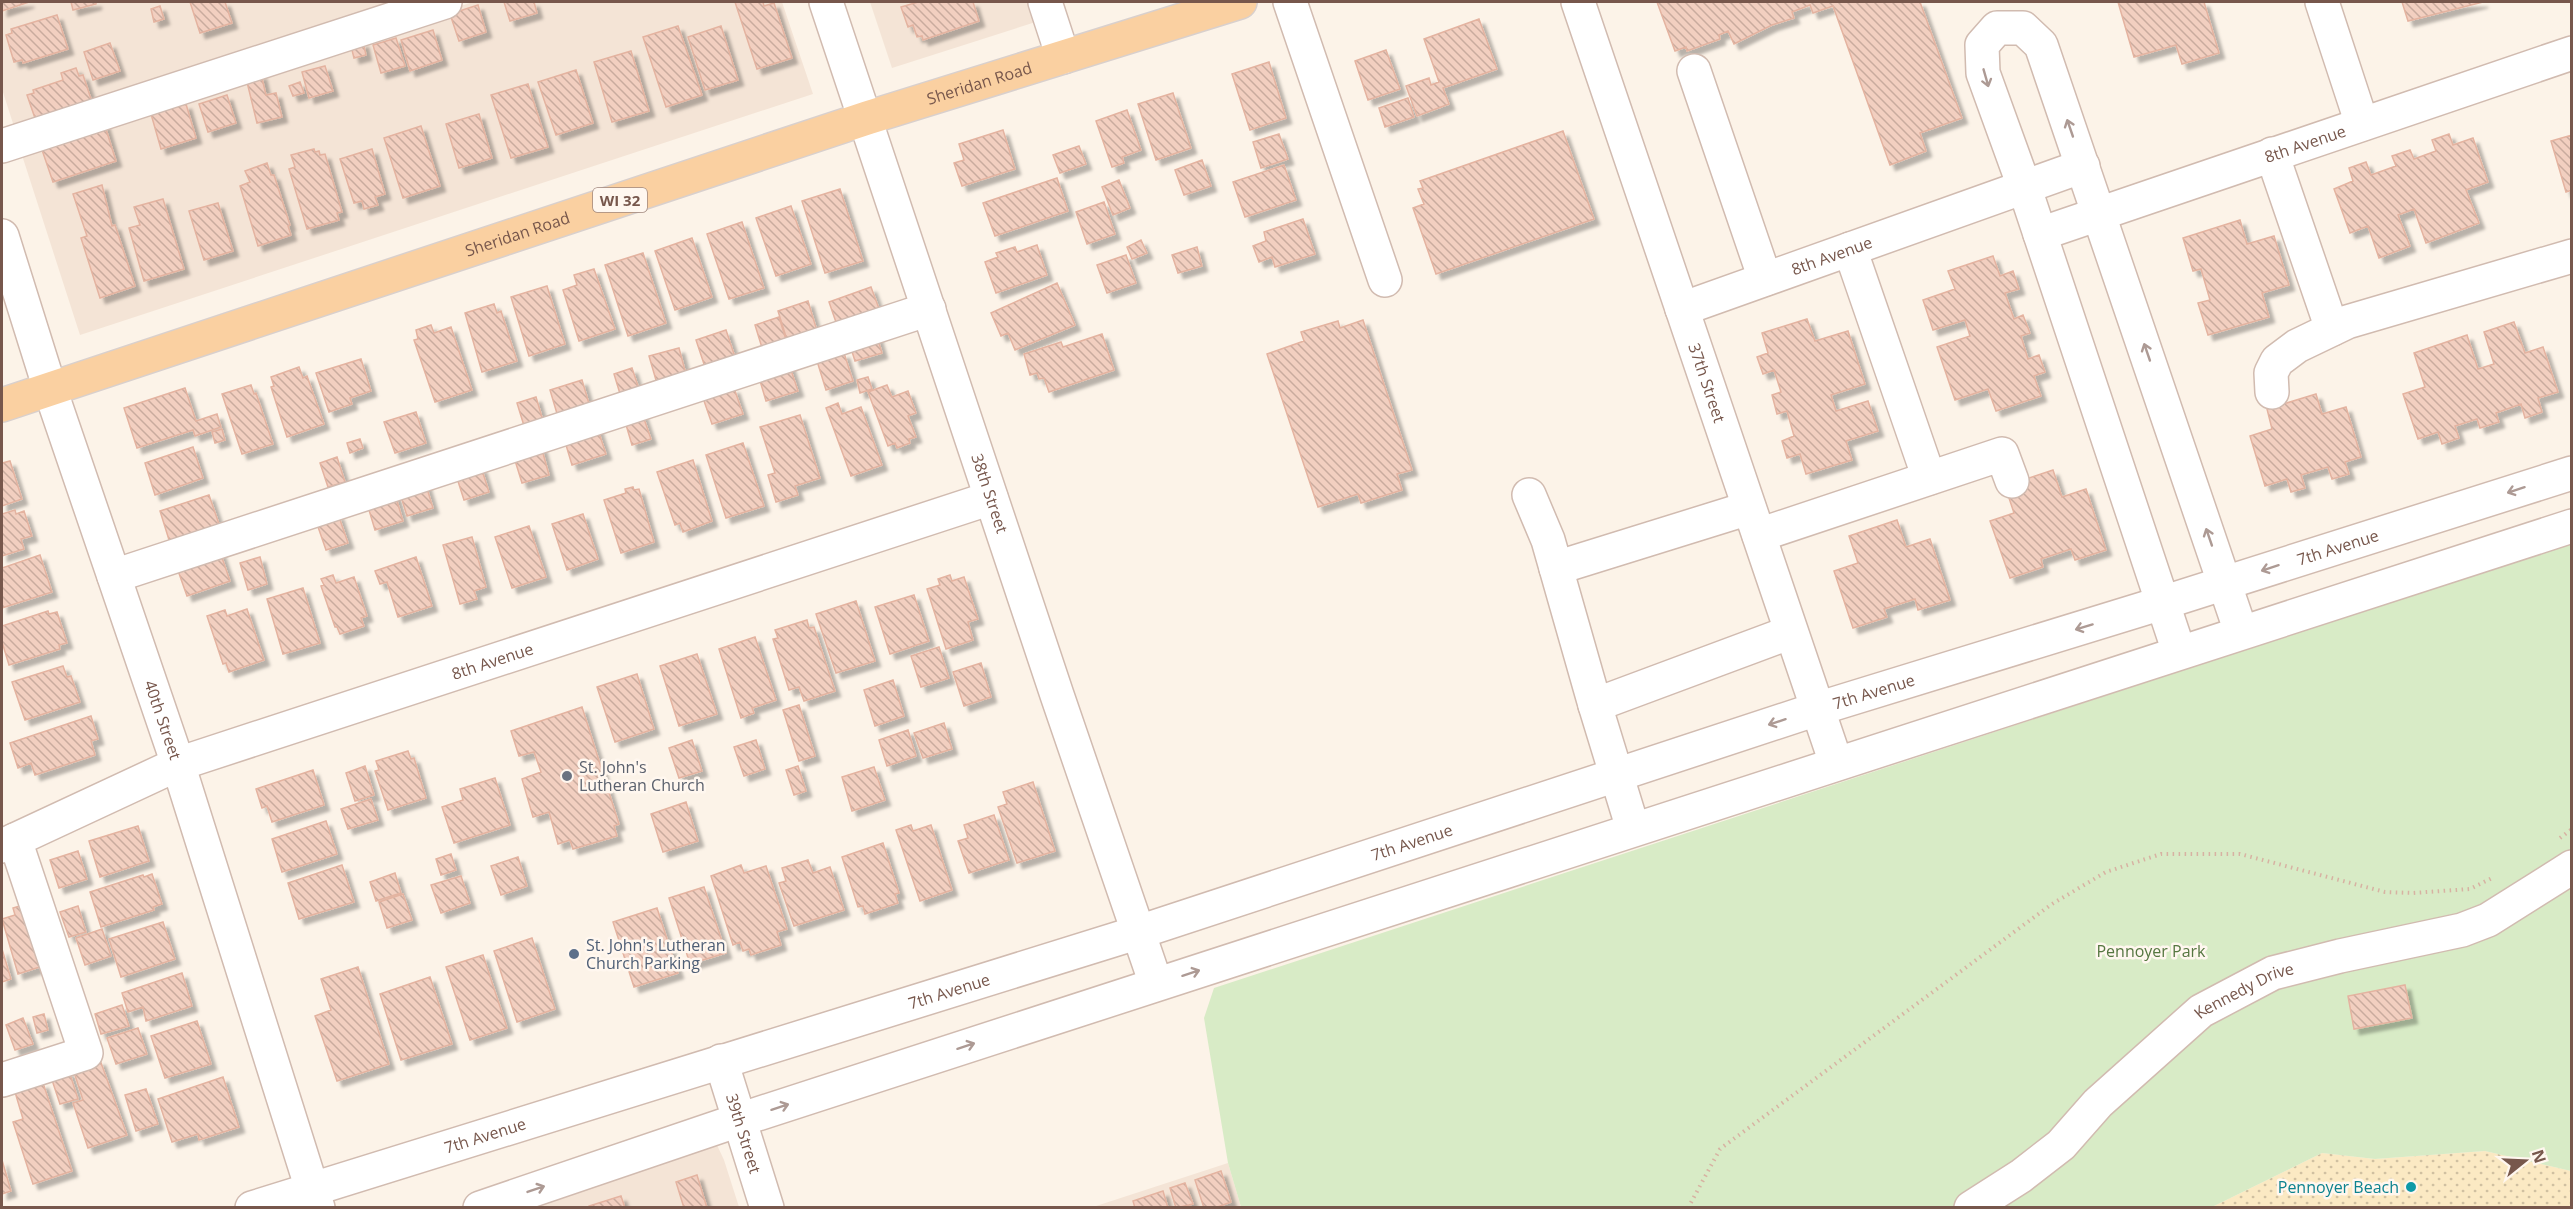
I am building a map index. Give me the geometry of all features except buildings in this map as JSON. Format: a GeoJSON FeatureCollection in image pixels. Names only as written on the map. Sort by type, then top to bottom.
{"type":"FeatureCollection","features":[{"type":"Feature","properties":{"kind":"main road","name":"Sheridan Road"},"geometry":{"type":"LineString","coordinates":[[2,405],[867,118],[1240,2]]}},
{"type":"Feature","properties":{"kind":"street"},"geometry":{"type":"LineString","coordinates":[[2,146],[445,2]]}},
{"type":"Feature","properties":{"kind":"street","name":"38th Street"},"geometry":{"type":"LineString","coordinates":[[826,2],[867,118],[991,498],[1155,984]]}},
{"type":"Feature","properties":{"kind":"street"},"geometry":{"type":"LineString","coordinates":[[1045,2],[1064,57]]}},
{"type":"Feature","properties":{"kind":"street"},"geometry":{"type":"LineString","coordinates":[[1290,2],[1385,280]]}},
{"type":"Feature","properties":{"kind":"street","name":"37th Street"},"geometry":{"type":"LineString","coordinates":[[1578,2],[1836,763]]}},
{"type":"Feature","properties":{"kind":"street"},"geometry":{"type":"LineString","coordinates":[[2322,2],[2362,124]]}},
{"type":"Feature","properties":{"kind":"street"},"geometry":{"type":"LineString","coordinates":[[2179,652],[2024,186],[1983,72],[1982,45],[1996,28],[2023,28],[2041,45],[2241,632]]}},
{"type":"Feature","properties":{"kind":"street","name":"8th Avenue"},"geometry":{"type":"LineString","coordinates":[[2040,234],[2571,53]]}},
{"type":"Feature","properties":{"kind":"street"},"geometry":{"type":"LineString","coordinates":[[1694,71],[1765,279]]}},
{"type":"Feature","properties":{"kind":"street"},"geometry":{"type":"LineString","coordinates":[[2272,154],[2332,329]]}},
{"type":"Feature","properties":{"kind":"street","name":"8th Avenue"},"geometry":{"type":"LineString","coordinates":[[1682,309],[2083,166]]}},
{"type":"Feature","properties":{"kind":"street","name":"40th Street"},"geometry":{"type":"LineString","coordinates":[[2,236],[50,389],[178,764],[314,1197]]}},
{"type":"Feature","properties":{"kind":"street"},"geometry":{"type":"LineString","coordinates":[[1850,249],[1929,478]]}},
{"type":"Feature","properties":{"kind":"street"},"geometry":{"type":"LineString","coordinates":[[2272,392],[2271,373],[2277,361],[2297,346],[2347,322],[2571,256]]}},
{"type":"Feature","properties":{"kind":"street"},"geometry":{"type":"LineString","coordinates":[[114,576],[929,309]]}},
{"type":"Feature","properties":{"kind":"street"},"geometry":{"type":"LineString","coordinates":[[1556,568],[1929,478],[2002,454],[2012,481]]}},
{"type":"Feature","properties":{"kind":"street","name":"7th Avenue"},"geometry":{"type":"LineString","coordinates":[[252,1208],[314,1197],[721,1061],[1136,933],[1817,709],[2162,603],[2571,473]]}},
{"type":"Feature","properties":{"kind":"street"},"geometry":{"type":"LineString","coordinates":[[1529,495],[1548,540],[1594,705],[1633,829]]}},
{"type":"Feature","properties":{"kind":"street","name":"8th Avenue"},"geometry":{"type":"LineString","coordinates":[[8,843],[178,764],[991,498]]}},
{"type":"Feature","properties":{"kind":"street"},"geometry":{"type":"LineString","coordinates":[[480,1208],[1155,984],[2571,526]]}},
{"type":"Feature","properties":{"kind":"street"},"geometry":{"type":"LineString","coordinates":[[1594,705],[1791,632]]}},
{"type":"Feature","properties":{"kind":"street"},"geometry":{"type":"LineString","coordinates":[[2,1080],[86,1053],[8,843]]}},
{"type":"Feature","properties":{"kind":"street","name":"Kennedy Drive"},"geometry":{"type":"LineString","coordinates":[[1971,1208],[2021,1176],[2061,1145],[2098,1103],[2209,1006],[2273,973],[2462,930],[2488,920],[2563,854]]}},
{"type":"Feature","properties":{"kind":"street","name":"39th Street"},"geometry":{"type":"LineString","coordinates":[[721,1061],[767,1208]]}},
{"type":"Feature","properties":{"kind":"path"},"geometry":{"type":"LineString","coordinates":[[2563,854],[2571,829]]}},
{"type":"Feature","properties":{"kind":"path"},"geometry":{"type":"LineString","coordinates":[[1688,1208],[1720,1149],[2052,904],[2106,872],[2161,854],[2240,854],[2385,892],[2413,893],[2470,889],[2500,875]]}},
{"type":"Feature","properties":{"kind":"shaded area"},"geometry":{"type":"Polygon","coordinates":[[[2,2],[426,2],[17,136],[2,89],[2,2]]]}},
{"type":"Feature","properties":{"kind":"shaded area"},"geometry":{"type":"Polygon","coordinates":[[[473,2],[782,2],[813,94],[80,335],[20,149],[473,2]]]}},
{"type":"Feature","properties":{"kind":"shaded area"},"geometry":{"type":"Polygon","coordinates":[[[870,2],[1040,2],[1045,19],[892,68],[870,2]]]}},
{"type":"Feature","properties":{"kind":"shaded area"},"geometry":{"type":"Polygon","coordinates":[[[710,1141],[717,1145],[724,1160],[739,1207],[498,1208],[710,1141]]]}},
{"type":"Feature","properties":{"kind":"shaded area"},"geometry":{"type":"Polygon","coordinates":[[[1228,1163],[1241,1207],[1090,1208],[1228,1163]]]}},
{"type":"Feature","properties":{"kind":"sand","name":"Pennoyer Beach"},"geometry":{"type":"Polygon","coordinates":[[[2485,1151],[2571,1171],[2571,1207],[2210,1208],[2322,1153],[2375,1159],[2485,1151]]]}},
{"type":"Feature","properties":{"kind":"green space","name":"Pennoyer Park"},"geometry":{"type":"Polygon","coordinates":[[[2571,543],[2571,1171],[2485,1151],[2375,1159],[2322,1153],[2210,1208],[1241,1207],[1228,1163],[1204,1018],[1214,988],[2571,543]]]}},
{"type":"Feature","properties":{"kind":"place","name":"St. John's Lutheran Church"},"geometry":{"type":"Point","coordinates":[567,776]}},
{"type":"Feature","properties":{"kind":"place","name":"St. John's Lutheran Church Parking"},"geometry":{"type":"Point","coordinates":[574,954]}},
{"type":"Feature","properties":{"kind":"place","name":"Pennoyer Beach"},"geometry":{"type":"Point","coordinates":[2411,1187]}}]}
